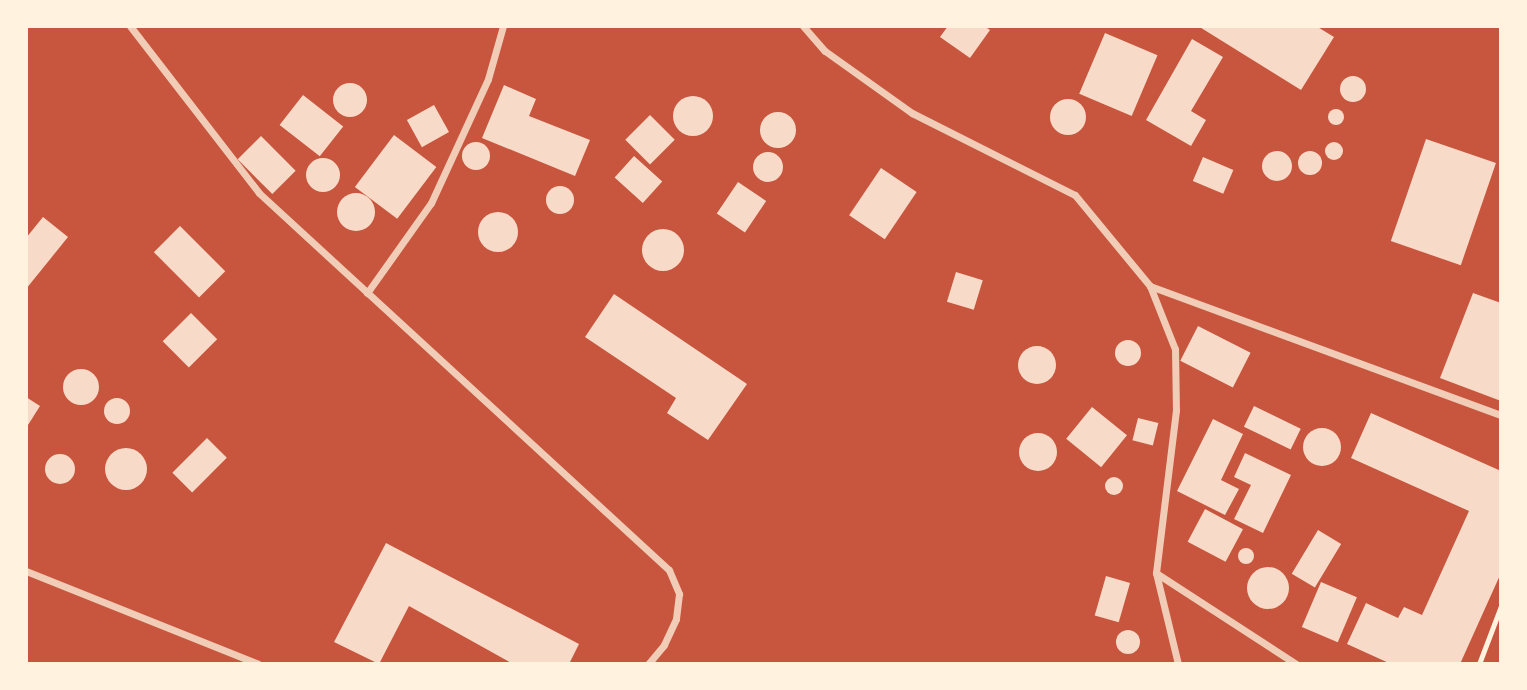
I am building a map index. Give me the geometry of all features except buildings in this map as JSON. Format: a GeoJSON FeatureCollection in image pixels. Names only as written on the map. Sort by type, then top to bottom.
{"type":"FeatureCollection","features":[{"type":"Feature","properties":{"kind":"street"},"geometry":{"type":"LineString","coordinates":[[130,26],[259,193],[669,570],[679,594],[676,619],[664,645],[648,664]]}},
{"type":"Feature","properties":{"kind":"street"},"geometry":{"type":"LineString","coordinates":[[367,293],[430,203],[488,79],[503,26]]}},
{"type":"Feature","properties":{"kind":"street"},"geometry":{"type":"LineString","coordinates":[[803,26],[825,51],[912,113],[1075,195],[1150,286],[1175,349],[1176,398],[1156,573],[1178,664]]}},
{"type":"Feature","properties":{"kind":"street"},"geometry":{"type":"LineString","coordinates":[[1150,286],[1501,415]]}},
{"type":"Feature","properties":{"kind":"street"},"geometry":{"type":"LineString","coordinates":[[26,571],[258,664]]}},
{"type":"Feature","properties":{"kind":"street"},"geometry":{"type":"LineString","coordinates":[[1156,573],[1296,664]]}},
{"type":"Feature","properties":{"kind":"path"},"geometry":{"type":"LineString","coordinates":[[1479,664],[1501,606]]}}]}
